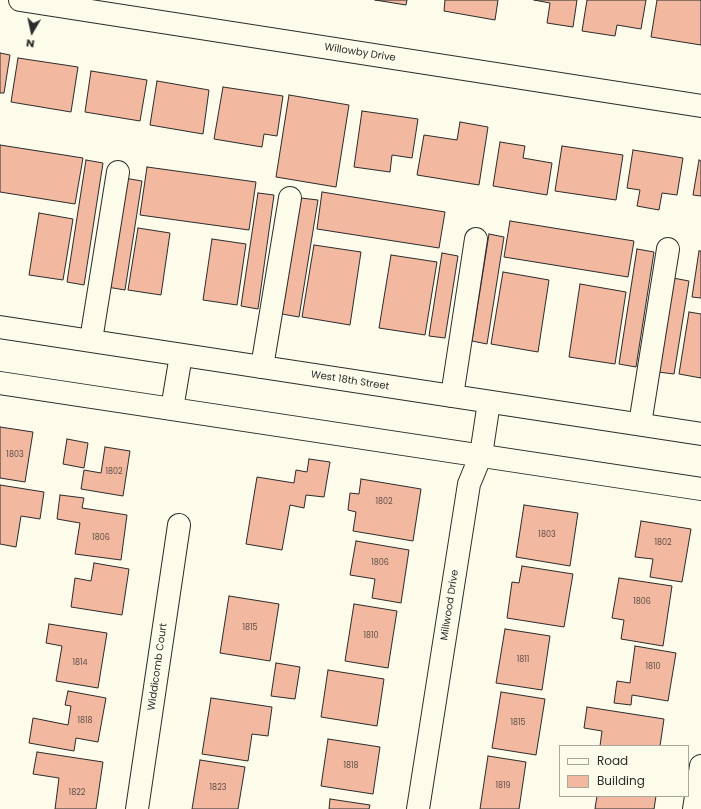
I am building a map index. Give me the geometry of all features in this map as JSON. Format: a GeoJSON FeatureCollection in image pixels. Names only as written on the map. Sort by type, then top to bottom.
{"type":"FeatureCollection","features":[{"type":"Feature","properties":{"kind":"main road","name":"Willowby Drive"},"geometry":{"type":"LineString","coordinates":[[20,0],[701,106]]}},
{"type":"Feature","properties":{"kind":"main road"},"geometry":{"type":"LineString","coordinates":[[91,340],[118,172]]}},
{"type":"Feature","properties":{"kind":"main road"},"geometry":{"type":"LineString","coordinates":[[262,367],[290,198]]}},
{"type":"Feature","properties":{"kind":"main road"},"geometry":{"type":"LineString","coordinates":[[452,396],[476,239]]}},
{"type":"Feature","properties":{"kind":"main road"},"geometry":{"type":"LineString","coordinates":[[640,424],[668,249]]}},
{"type":"Feature","properties":{"kind":"main road","name":"West 18th Street"},"geometry":{"type":"LineString","coordinates":[[0,327],[701,434]]}},
{"type":"Feature","properties":{"kind":"main road"},"geometry":{"type":"LineString","coordinates":[[172,409],[181,355]]}},
{"type":"Feature","properties":{"kind":"main road"},"geometry":{"type":"LineString","coordinates":[[0,383],[701,489]]}},
{"type":"Feature","properties":{"kind":"main road","name":"Millwood Drive"},"geometry":{"type":"LineString","coordinates":[[418,809],[470,484],[481,455],[489,402]]}},
{"type":"Feature","properties":{"kind":"main road","name":"Widdicomb Court"},"geometry":{"type":"LineString","coordinates":[[137,809],[179,525]]}},
{"type":"Feature","properties":{"kind":"main road"},"geometry":{"type":"LineString","coordinates":[[694,809],[701,766]]}},
{"type":"Feature","properties":{"kind":"building"},"geometry":{"type":"Polygon","coordinates":[[[375,0],[407,0],[406,5],[375,0]]]}},
{"type":"Feature","properties":{"kind":"building"},"geometry":{"type":"Polygon","coordinates":[[[445,0],[498,0],[495,20],[444,11],[445,0]]]}},
{"type":"Feature","properties":{"kind":"building"},"geometry":{"type":"Polygon","coordinates":[[[534,0],[577,0],[573,27],[547,23],[550,3],[534,0]]]}},
{"type":"Feature","properties":{"kind":"building"},"geometry":{"type":"Polygon","coordinates":[[[587,0],[646,0],[641,29],[617,25],[615,36],[582,31],[587,0]]]}},
{"type":"Feature","properties":{"kind":"building"},"geometry":{"type":"Polygon","coordinates":[[[657,0],[701,0],[701,45],[651,37],[657,0]]]}},
{"type":"Feature","properties":{"kind":"building"},"geometry":{"type":"Polygon","coordinates":[[[0,53],[10,55],[4,93],[0,93],[0,53]]]}},
{"type":"Feature","properties":{"kind":"building"},"geometry":{"type":"Polygon","coordinates":[[[18,58],[78,67],[71,112],[11,102],[18,58]]]}},
{"type":"Feature","properties":{"kind":"building"},"geometry":{"type":"Polygon","coordinates":[[[91,71],[147,80],[140,121],[85,112],[91,71]]]}},
{"type":"Feature","properties":{"kind":"building"},"geometry":{"type":"Polygon","coordinates":[[[157,81],[209,90],[203,134],[150,125],[157,81]]]}},
{"type":"Feature","properties":{"kind":"building"},"geometry":{"type":"Polygon","coordinates":[[[223,87],[283,96],[277,136],[264,134],[262,147],[214,139],[223,87]]]}},
{"type":"Feature","properties":{"kind":"building"},"geometry":{"type":"Polygon","coordinates":[[[289,95],[349,105],[336,187],[276,177],[289,95]]]}},
{"type":"Feature","properties":{"kind":"building"},"geometry":{"type":"Polygon","coordinates":[[[362,111],[418,119],[412,158],[392,155],[390,172],[354,167],[362,111]]]}},
{"type":"Feature","properties":{"kind":"building"},"geometry":{"type":"Polygon","coordinates":[[[460,122],[488,127],[479,185],[417,175],[424,135],[457,140],[460,122]]]}},
{"type":"Feature","properties":{"kind":"building"},"geometry":{"type":"Polygon","coordinates":[[[500,142],[525,146],[523,158],[552,163],[547,195],[493,186],[500,142]]]}},
{"type":"Feature","properties":{"kind":"building"},"geometry":{"type":"Polygon","coordinates":[[[0,145],[83,158],[75,204],[0,192],[0,145]]]}},
{"type":"Feature","properties":{"kind":"building"},"geometry":{"type":"Polygon","coordinates":[[[562,146],[623,155],[616,200],[555,191],[562,146]]]}},
{"type":"Feature","properties":{"kind":"building"},"geometry":{"type":"Polygon","coordinates":[[[633,150],[683,158],[677,195],[662,193],[659,210],[637,206],[640,190],[627,188],[633,150]]]}},
{"type":"Feature","properties":{"kind":"building"},"geometry":{"type":"Polygon","coordinates":[[[86,160],[103,163],[84,285],[67,282],[86,160]]]}},
{"type":"Feature","properties":{"kind":"building"},"geometry":{"type":"Polygon","coordinates":[[[699,160],[701,161],[701,196],[693,195],[699,160]]]}},
{"type":"Feature","properties":{"kind":"building"},"geometry":{"type":"Polygon","coordinates":[[[147,167],[256,182],[249,230],[140,215],[147,167]]]}},
{"type":"Feature","properties":{"kind":"building"},"geometry":{"type":"Polygon","coordinates":[[[124,178],[142,181],[125,290],[107,287],[124,178]]]}},
{"type":"Feature","properties":{"kind":"building"},"geometry":{"type":"Polygon","coordinates":[[[322,192],[445,212],[439,248],[317,229],[322,192]]]}},
{"type":"Feature","properties":{"kind":"building"},"geometry":{"type":"Polygon","coordinates":[[[258,193],[274,195],[258,309],[241,306],[258,193]]]}},
{"type":"Feature","properties":{"kind":"building"},"geometry":{"type":"Polygon","coordinates":[[[301,198],[318,200],[299,317],[282,314],[301,198]]]}},
{"type":"Feature","properties":{"kind":"building"},"geometry":{"type":"Polygon","coordinates":[[[39,213],[73,219],[63,280],[29,275],[39,213]]]}},
{"type":"Feature","properties":{"kind":"building"},"geometry":{"type":"Polygon","coordinates":[[[510,221],[634,241],[628,277],[504,257],[510,221]]]}},
{"type":"Feature","properties":{"kind":"building"},"geometry":{"type":"Polygon","coordinates":[[[138,228],[170,233],[161,295],[128,290],[138,228]]]}},
{"type":"Feature","properties":{"kind":"building"},"geometry":{"type":"Polygon","coordinates":[[[489,234],[504,237],[487,344],[472,341],[489,234]]]}},
{"type":"Feature","properties":{"kind":"building"},"geometry":{"type":"Polygon","coordinates":[[[212,239],[246,244],[237,305],[203,300],[212,239]]]}},
{"type":"Feature","properties":{"kind":"building"},"geometry":{"type":"Polygon","coordinates":[[[314,245],[361,252],[350,325],[302,317],[314,245]]]}},
{"type":"Feature","properties":{"kind":"building"},"geometry":{"type":"Polygon","coordinates":[[[637,249],[654,252],[636,367],[619,364],[637,249]]]}},
{"type":"Feature","properties":{"kind":"building"},"geometry":{"type":"Polygon","coordinates":[[[699,251],[701,251],[701,298],[692,297],[699,251]]]}},
{"type":"Feature","properties":{"kind":"building"},"geometry":{"type":"Polygon","coordinates":[[[442,253],[458,256],[445,338],[429,336],[442,253]]]}},
{"type":"Feature","properties":{"kind":"building"},"geometry":{"type":"Polygon","coordinates":[[[391,255],[437,262],[425,335],[379,328],[391,255]]]}},
{"type":"Feature","properties":{"kind":"building"},"geometry":{"type":"Polygon","coordinates":[[[503,272],[549,280],[538,352],[491,344],[503,272]]]}},
{"type":"Feature","properties":{"kind":"building"},"geometry":{"type":"Polygon","coordinates":[[[673,278],[689,281],[674,374],[658,372],[673,278]]]}},
{"type":"Feature","properties":{"kind":"building"},"geometry":{"type":"Polygon","coordinates":[[[580,284],[626,292],[615,364],[569,357],[580,284]]]}},
{"type":"Feature","properties":{"kind":"building"},"geometry":{"type":"Polygon","coordinates":[[[689,312],[701,314],[701,378],[679,374],[689,312]]]}},
{"type":"Feature","properties":{"kind":"building"},"geometry":{"type":"Polygon","coordinates":[[[0,427],[33,432],[25,482],[0,478],[0,427]]]}},
{"type":"Feature","properties":{"kind":"building"},"geometry":{"type":"Polygon","coordinates":[[[67,439],[88,443],[84,468],[63,464],[67,439]]]}},
{"type":"Feature","properties":{"kind":"building"},"geometry":{"type":"Polygon","coordinates":[[[105,447],[130,451],[123,496],[81,489],[84,470],[101,473],[105,447]]]}},
{"type":"Feature","properties":{"kind":"building"},"geometry":{"type":"Polygon","coordinates":[[[309,459],[330,462],[324,497],[306,495],[304,508],[290,505],[282,550],[246,544],[257,477],[294,483],[296,470],[307,472],[309,459]]]}},
{"type":"Feature","properties":{"kind":"building"},"geometry":{"type":"Polygon","coordinates":[[[361,479],[421,489],[413,541],[353,531],[356,512],[348,510],[350,493],[359,494],[361,479]]]}},
{"type":"Feature","properties":{"kind":"building"},"geometry":{"type":"Polygon","coordinates":[[[0,485],[44,492],[40,519],[21,516],[16,547],[0,544],[0,485]]]}},
{"type":"Feature","properties":{"kind":"building"},"geometry":{"type":"Polygon","coordinates":[[[60,495],[84,498],[82,508],[127,515],[121,560],[75,554],[80,523],[57,519],[60,495]]]}},
{"type":"Feature","properties":{"kind":"building"},"geometry":{"type":"Polygon","coordinates":[[[524,505],[578,513],[570,566],[516,557],[524,505]]]}},
{"type":"Feature","properties":{"kind":"building"},"geometry":{"type":"Polygon","coordinates":[[[641,521],[691,529],[682,582],[650,577],[653,559],[635,557],[641,521]]]}},
{"type":"Feature","properties":{"kind":"building"},"geometry":{"type":"Polygon","coordinates":[[[356,541],[409,550],[401,603],[372,598],[375,579],[350,575],[356,541]]]}},
{"type":"Feature","properties":{"kind":"building"},"geometry":{"type":"Polygon","coordinates":[[[94,563],[129,569],[122,615],[71,607],[75,578],[91,581],[94,563]]]}},
{"type":"Feature","properties":{"kind":"building"},"geometry":{"type":"Polygon","coordinates":[[[522,566],[573,574],[564,627],[507,618],[512,582],[519,583],[522,566]]]}},
{"type":"Feature","properties":{"kind":"building"},"geometry":{"type":"Polygon","coordinates":[[[619,578],[672,586],[663,646],[621,639],[624,620],[612,618],[619,578]]]}},
{"type":"Feature","properties":{"kind":"building"},"geometry":{"type":"Polygon","coordinates":[[[229,596],[279,604],[270,661],[220,653],[229,596]]]}},
{"type":"Feature","properties":{"kind":"building"},"geometry":{"type":"Polygon","coordinates":[[[354,604],[397,611],[388,668],[345,661],[354,604]]]}},
{"type":"Feature","properties":{"kind":"building"},"geometry":{"type":"Polygon","coordinates":[[[49,624],[107,633],[98,688],[56,681],[62,646],[46,643],[49,624]]]}},
{"type":"Feature","properties":{"kind":"building"},"geometry":{"type":"Polygon","coordinates":[[[505,629],[550,636],[542,690],[496,683],[505,629]]]}},
{"type":"Feature","properties":{"kind":"building"},"geometry":{"type":"Polygon","coordinates":[[[635,646],[676,653],[668,701],[632,695],[631,705],[614,703],[617,681],[630,683],[635,646]]]}},
{"type":"Feature","properties":{"kind":"building"},"geometry":{"type":"Polygon","coordinates":[[[276,663],[300,667],[295,699],[271,696],[276,663]]]}},
{"type":"Feature","properties":{"kind":"building"},"geometry":{"type":"Polygon","coordinates":[[[328,670],[384,679],[377,726],[321,717],[328,670]]]}},
{"type":"Feature","properties":{"kind":"building"},"geometry":{"type":"Polygon","coordinates":[[[68,691],[106,698],[98,742],[76,738],[74,751],[29,743],[33,718],[68,725],[71,706],[65,705],[68,691]]]}},
{"type":"Feature","properties":{"kind":"building"},"geometry":{"type":"Polygon","coordinates":[[[501,692],[545,699],[536,755],[492,748],[501,692]]]}},
{"type":"Feature","properties":{"kind":"building"},"geometry":{"type":"Polygon","coordinates":[[[211,698],[272,707],[268,736],[252,734],[248,761],[202,754],[211,698]]]}},
{"type":"Feature","properties":{"kind":"building"},"geometry":{"type":"Polygon","coordinates":[[[587,707],[664,719],[660,745],[600,745],[602,731],[584,728],[587,707]]]}},
{"type":"Feature","properties":{"kind":"building"},"geometry":{"type":"Polygon","coordinates":[[[328,739],[380,747],[373,794],[321,786],[328,739]]]}},
{"type":"Feature","properties":{"kind":"building"},"geometry":{"type":"Polygon","coordinates":[[[37,752],[103,762],[96,809],[55,809],[59,778],[33,774],[37,752]]]}},
{"type":"Feature","properties":{"kind":"building"},"geometry":{"type":"Polygon","coordinates":[[[488,756],[526,762],[519,809],[480,809],[488,756]]]}},
{"type":"Feature","properties":{"kind":"building"},"geometry":{"type":"Polygon","coordinates":[[[200,760],[245,767],[238,809],[192,809],[200,760]]]}},
{"type":"Feature","properties":{"kind":"building"},"geometry":{"type":"Polygon","coordinates":[[[597,797],[656,797],[654,809],[595,809],[597,797]]]}},
{"type":"Feature","properties":{"kind":"building"},"geometry":{"type":"Polygon","coordinates":[[[330,799],[370,805],[369,809],[329,809],[330,799]]]}}]}
